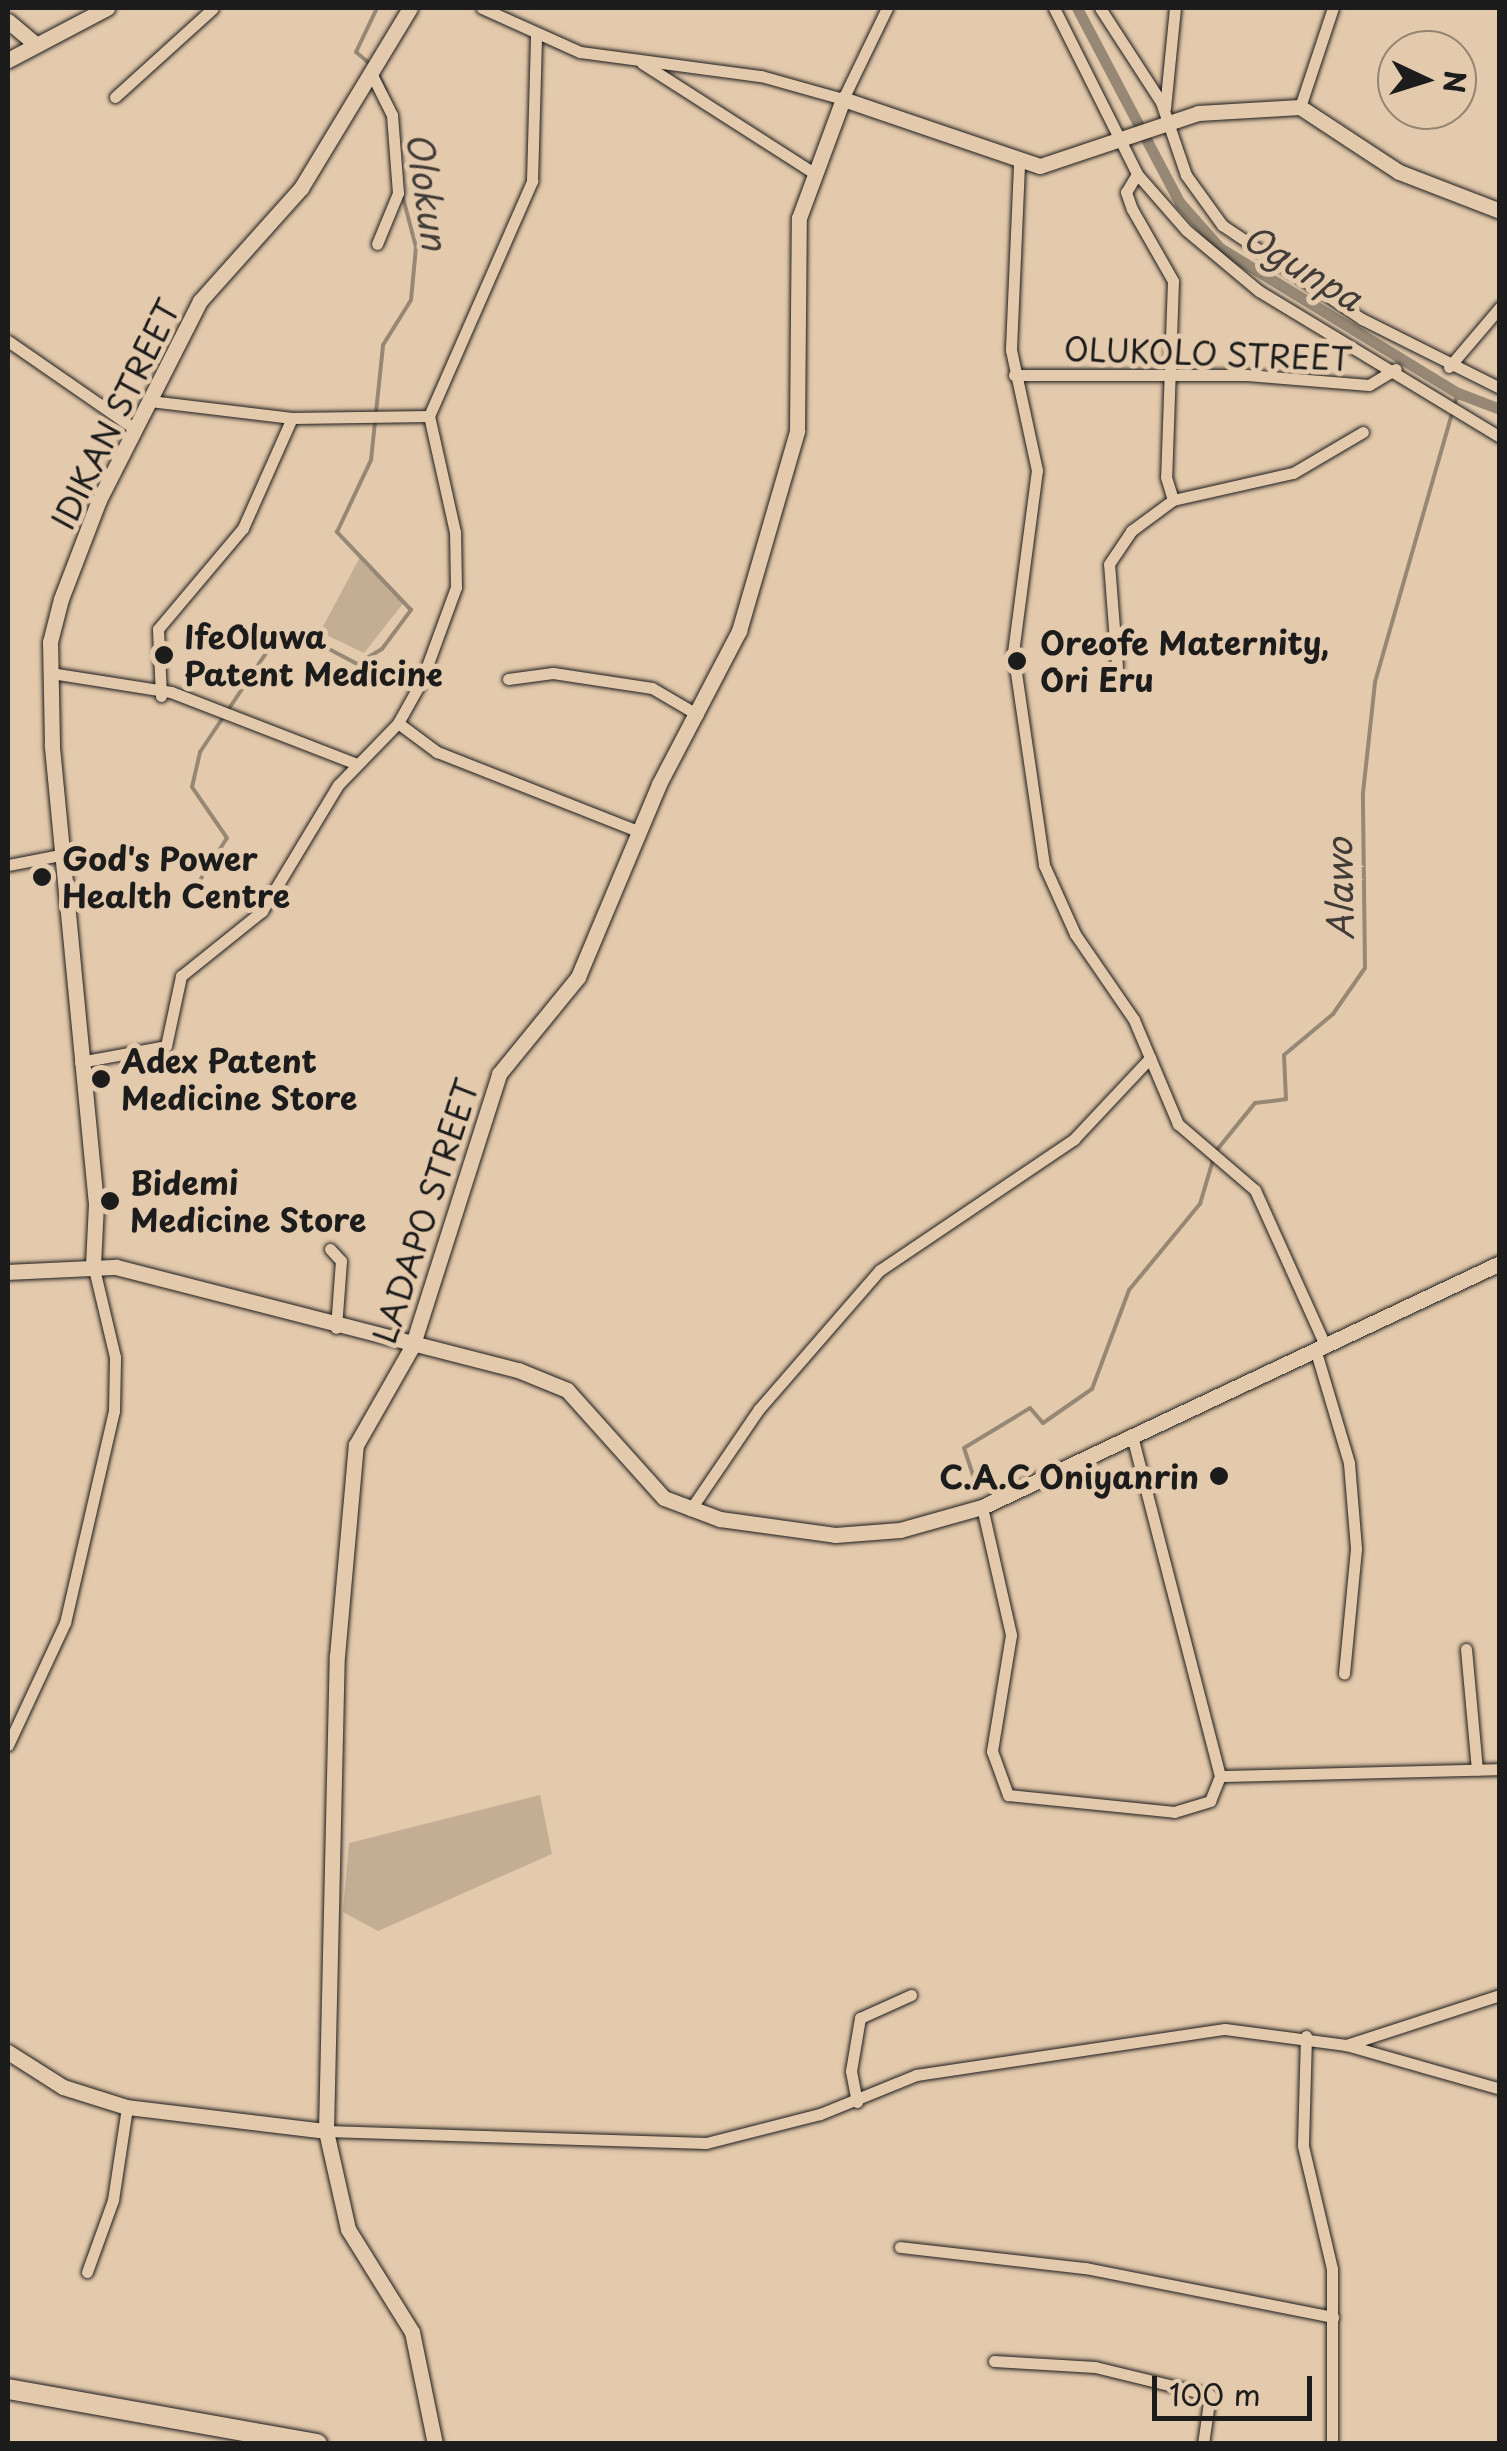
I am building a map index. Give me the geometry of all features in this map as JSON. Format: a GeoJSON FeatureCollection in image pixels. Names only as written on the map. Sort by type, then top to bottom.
{"type":"FeatureCollection","features":[{"type":"Feature","properties":{"kind":"highway"},"geometry":{"type":"LineString","coordinates":[[8,2389],[317,2444]]}},
{"type":"Feature","properties":{"kind":"highway"},"geometry":{"type":"LineString","coordinates":[[8,2402],[228,2428],[274,2444]]}},
{"type":"Feature","properties":{"kind":"main road"},"geometry":{"type":"LineString","coordinates":[[8,60],[34,42],[107,8]]}},
{"type":"Feature","properties":{"kind":"main road","name":"IDIKAN STREET"},"geometry":{"type":"LineString","coordinates":[[93,1266],[52,673],[61,599],[135,428],[222,269],[301,188],[410,8]]}},
{"type":"Feature","properties":{"kind":"main road"},"geometry":{"type":"LineString","coordinates":[[8,21],[34,42]]}},
{"type":"Feature","properties":{"kind":"main road"},"geometry":{"type":"LineString","coordinates":[[843,99],[1018,165],[1060,165],[1126,140],[1164,120],[1241,105],[1300,107],[1399,172],[1500,211]]}},
{"type":"Feature","properties":{"kind":"main road","name":"LADAPO STREET"},"geometry":{"type":"LineString","coordinates":[[435,2444],[412,2332],[348,2229],[326,2131],[342,1567],[356,1445],[412,1346],[488,1097],[578,977],[640,832],[698,714],[723,673],[790,472],[799,394],[794,248],[811,171],[843,99]]}},
{"type":"Feature","properties":{"kind":"main road"},"geometry":{"type":"LineString","coordinates":[[8,1272],[93,1266],[412,1346],[567,1390],[644,1482],[690,1510],[834,1535],[900,1530],[982,1507],[1500,1263]]}},
{"type":"Feature","properties":{"kind":"main road"},"geometry":{"type":"LineString","coordinates":[[8,2052],[44,2078],[128,2107],[326,2131]]}},
{"type":"Feature","properties":{"kind":"street"},"geometry":{"type":"LineString","coordinates":[[115,97],[213,8]]}},
{"type":"Feature","properties":{"kind":"street"},"geometry":{"type":"LineString","coordinates":[[482,8],[536,36],[640,62],[761,76],[843,99],[886,8]]}},
{"type":"Feature","properties":{"kind":"street"},"geometry":{"type":"LineString","coordinates":[[1054,8],[1126,140],[1137,174],[1225,268],[1454,404],[1500,437]]}},
{"type":"Feature","properties":{"kind":"street"},"geometry":{"type":"LineString","coordinates":[[1100,8],[1164,120],[1186,175],[1237,238],[1448,367],[1500,388]]}},
{"type":"Feature","properties":{"kind":"street"},"geometry":{"type":"LineString","coordinates":[[1164,120],[1175,8]]}},
{"type":"Feature","properties":{"kind":"street"},"geometry":{"type":"LineString","coordinates":[[1300,107],[1333,8]]}},
{"type":"Feature","properties":{"kind":"street"},"geometry":{"type":"LineString","coordinates":[[80,1062],[166,1046],[181,976],[221,935],[244,931],[357,764],[398,723],[456,587],[455,532],[429,416],[532,180],[536,36]]}},
{"type":"Feature","properties":{"kind":"street"},"geometry":{"type":"LineString","coordinates":[[640,62],[811,171]]}},
{"type":"Feature","properties":{"kind":"street"},"geometry":{"type":"LineString","coordinates":[[374,71],[392,115],[398,193],[377,244]]}},
{"type":"Feature","properties":{"kind":"street"},"geometry":{"type":"LineString","coordinates":[[1018,165],[1014,375],[1037,470],[1013,623],[1032,814],[1056,897],[1150,1058],[1178,1124],[1255,1190],[1321,1350],[1349,1464],[1356,1548],[1344,1673]]}},
{"type":"Feature","properties":{"kind":"street"},"geometry":{"type":"LineString","coordinates":[[1137,174],[1126,192],[1173,281],[1173,500]]}},
{"type":"Feature","properties":{"kind":"street"},"geometry":{"type":"LineString","coordinates":[[1448,367],[1500,307]]}},
{"type":"Feature","properties":{"kind":"street"},"geometry":{"type":"LineString","coordinates":[[8,340],[135,428]]}},
{"type":"Feature","properties":{"kind":"street","name":"OLUKOLO STREET"},"geometry":{"type":"LineString","coordinates":[[1014,375],[1170,374],[1369,385],[1396,369]]}},
{"type":"Feature","properties":{"kind":"street"},"geometry":{"type":"LineString","coordinates":[[150,401],[292,418],[429,416]]}},
{"type":"Feature","properties":{"kind":"street"},"geometry":{"type":"LineString","coordinates":[[161,696],[158,629],[243,528],[292,418]]}},
{"type":"Feature","properties":{"kind":"street"},"geometry":{"type":"LineString","coordinates":[[1117,667],[1110,564],[1131,531],[1173,500],[1294,472],[1363,432]]}},
{"type":"Feature","properties":{"kind":"street"},"geometry":{"type":"LineString","coordinates":[[52,673],[161,696],[357,764]]}},
{"type":"Feature","properties":{"kind":"street"},"geometry":{"type":"LineString","coordinates":[[508,679],[553,673],[652,688],[698,714]]}},
{"type":"Feature","properties":{"kind":"street"},"geometry":{"type":"LineString","coordinates":[[398,723],[437,752],[640,832]]}},
{"type":"Feature","properties":{"kind":"street"},"geometry":{"type":"LineString","coordinates":[[8,865],[65,854]]}},
{"type":"Feature","properties":{"kind":"street"},"geometry":{"type":"LineString","coordinates":[[690,1510],[759,1410],[880,1270],[1074,1139],[1150,1058]]}},
{"type":"Feature","properties":{"kind":"street"},"geometry":{"type":"LineString","coordinates":[[330,1249],[341,1262],[336,1328]]}},
{"type":"Feature","properties":{"kind":"street"},"geometry":{"type":"LineString","coordinates":[[8,1745],[65,1623],[114,1411],[114,1356],[93,1266]]}},
{"type":"Feature","properties":{"kind":"street"},"geometry":{"type":"LineString","coordinates":[[982,1507],[1011,1635],[992,1751],[1008,1795],[1174,1812],[1210,1801],[1220,1776],[1132,1436]]}},
{"type":"Feature","properties":{"kind":"street"},"geometry":{"type":"LineString","coordinates":[[1466,1650],[1477,1769]]}},
{"type":"Feature","properties":{"kind":"street"},"geometry":{"type":"LineString","coordinates":[[1220,1776],[1500,1769]]}},
{"type":"Feature","properties":{"kind":"street"},"geometry":{"type":"LineString","coordinates":[[857,2102],[850,2071],[860,2018],[910,1995]]}},
{"type":"Feature","properties":{"kind":"street"},"geometry":{"type":"LineString","coordinates":[[1346,2045],[1500,1995]]}},
{"type":"Feature","properties":{"kind":"street"},"geometry":{"type":"LineString","coordinates":[[326,2131],[706,2143],[857,2102],[957,2066],[1176,2033],[1306,2036],[1500,2089]]}},
{"type":"Feature","properties":{"kind":"street"},"geometry":{"type":"LineString","coordinates":[[1306,2036],[1303,2146],[1332,2269],[1332,2444]]}},
{"type":"Feature","properties":{"kind":"street"},"geometry":{"type":"LineString","coordinates":[[87,2272],[113,2200],[128,2107]]}},
{"type":"Feature","properties":{"kind":"street"},"geometry":{"type":"LineString","coordinates":[[900,2247],[1068,2265],[1332,2317]]}},
{"type":"Feature","properties":{"kind":"street"},"geometry":{"type":"LineString","coordinates":[[994,2360],[1096,2367],[1210,2395],[1202,2444]]}},
{"type":"Feature","properties":{"kind":"shaded area"},"geometry":{"type":"Polygon","coordinates":[[[360,557],[405,601],[364,653],[320,632],[360,557]]]}},
{"type":"Feature","properties":{"kind":"shaded area"},"geometry":{"type":"Polygon","coordinates":[[[540,1795],[552,1854],[378,1931],[343,1912],[349,1843],[540,1795]]]}},
{"type":"Feature","properties":{"kind":"waterway","name":"Olokun"},"geometry":{"type":"LineString","coordinates":[[369,63],[356,52],[377,8]]}},
{"type":"Feature","properties":{"kind":"waterway","name":"Ogunpa"},"geometry":{"type":"LineString","coordinates":[[1077,8],[1180,203],[1220,248],[1458,393],[1500,409]]}},
{"type":"Feature","properties":{"kind":"waterway","name":"Olokun"},"geometry":{"type":"LineString","coordinates":[[376,70],[386,91]]}},
{"type":"Feature","properties":{"kind":"waterway","name":"Olokun"},"geometry":{"type":"LineString","coordinates":[[195,888],[227,838],[192,787],[200,752],[272,644],[299,633],[357,664],[382,649],[411,610],[337,532],[371,460],[383,345],[411,300],[416,247],[402,194]]}},
{"type":"Feature","properties":{"kind":"waterway","name":"Alawo"},"geometry":{"type":"LineString","coordinates":[[1216,1151],[1255,1103],[1286,1099],[1284,1055],[1333,1014],[1365,968],[1363,793],[1375,682],[1458,393]]}},
{"type":"Feature","properties":{"kind":"waterway","name":"Alawo"},"geometry":{"type":"LineString","coordinates":[[978,1490],[964,1448],[1030,1408],[1043,1423],[1092,1389],[1129,1290],[1200,1204],[1213,1160]]}},
{"type":"Feature","properties":{"kind":"place","name":"IfeOluwa Patent Medicine"},"geometry":{"type":"Point","coordinates":[164,655]}},
{"type":"Feature","properties":{"kind":"place","name":"Oreofe Maternity, Ori Eru"},"geometry":{"type":"Point","coordinates":[1017,661]}},
{"type":"Feature","properties":{"kind":"place","name":"God's Power Health Centre"},"geometry":{"type":"Point","coordinates":[42,877]}},
{"type":"Feature","properties":{"kind":"place","name":"Adex Patent Medicine Store"},"geometry":{"type":"Point","coordinates":[101,1079]}},
{"type":"Feature","properties":{"kind":"place","name":"Bidemi Medicine Store"},"geometry":{"type":"Point","coordinates":[110,1201]}},
{"type":"Feature","properties":{"kind":"place","name":"C.A.C Oniyanrin"},"geometry":{"type":"Point","coordinates":[1219,1476]}}]}
